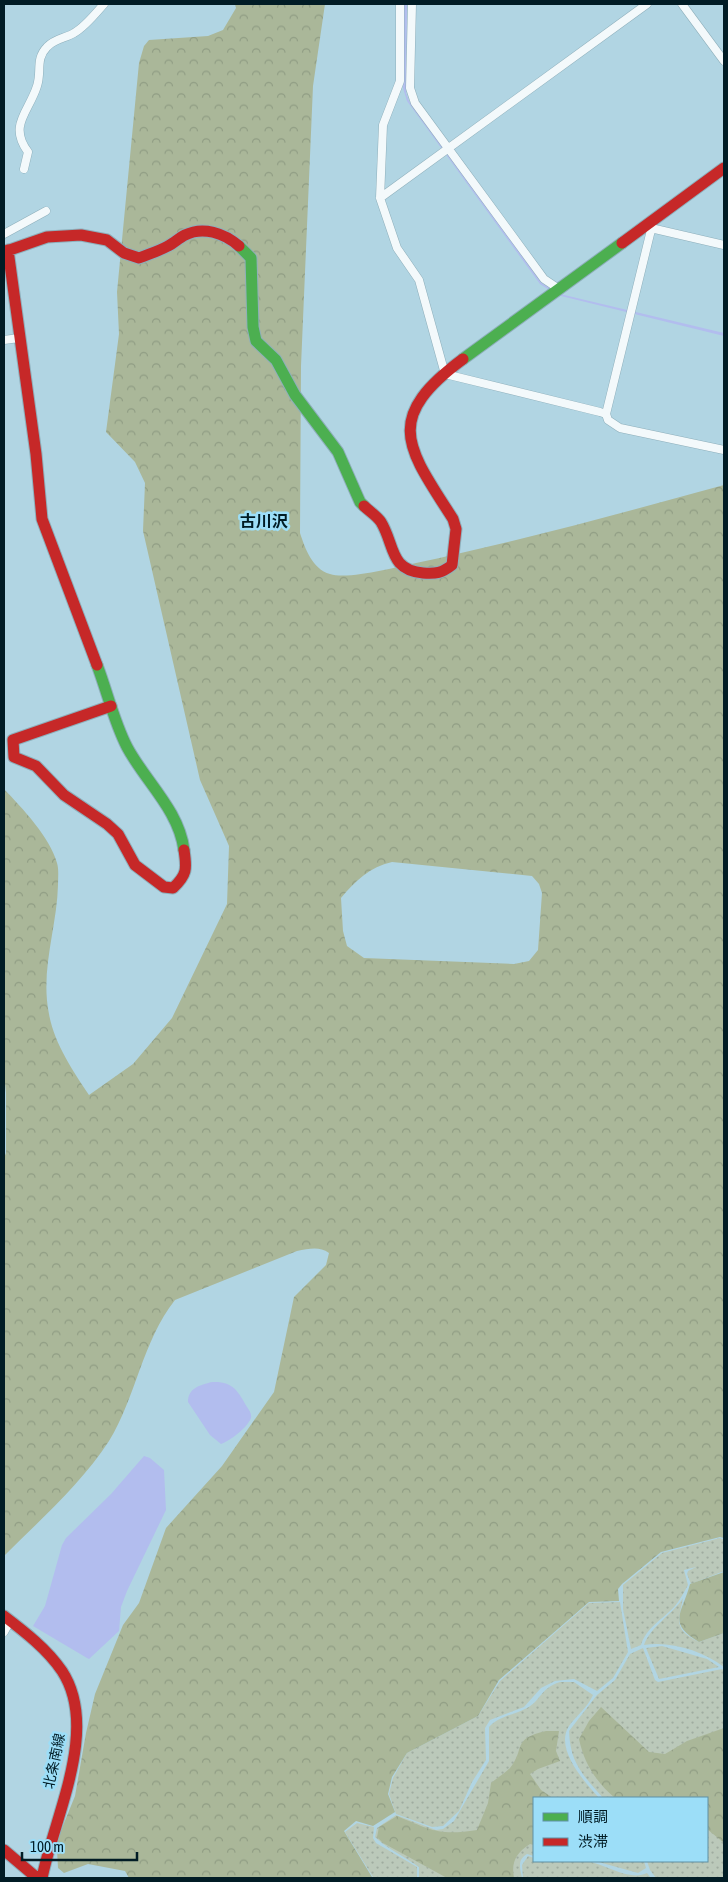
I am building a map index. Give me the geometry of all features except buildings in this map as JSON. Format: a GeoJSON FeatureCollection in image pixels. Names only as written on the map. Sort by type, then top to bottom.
{"type":"FeatureCollection","features":[{"type":"Feature","properties":{"kind":"main road"},"geometry":{"type":"LineString","coordinates":[[111,706],[13,740],[14,757],[36,766],[64,795],[107,824],[118,834],[135,864],[164,887],[173,888],[184,878],[186,864],[183,840],[166,804],[127,747],[54,544],[42,519],[36,454],[6,251],[47,237],[81,235],[107,240],[124,253],[139,258],[169,246],[185,235],[201,230],[218,233],[230,239],[251,258],[253,327],[256,341],[276,360],[295,395],[338,452],[360,502],[381,522],[394,556],[402,566],[413,572],[434,574],[444,572],[452,566],[456,529],[453,519],[418,463],[414,452],[409,426],[417,403],[445,374],[724,168]]}},
{"type":"Feature","properties":{"kind":"main road","name":"北条南線"},"geometry":{"type":"LineString","coordinates":[[7,1618],[48,1655],[63,1675],[73,1695],[77,1719],[75,1747],[45,1857],[34,1878]]}},
{"type":"Feature","properties":{"kind":"main road"},"geometry":{"type":"LineString","coordinates":[[4,1850],[34,1878]]}},
{"type":"Feature","properties":{"kind":"main road"},"geometry":{"type":"LineString","coordinates":[[4,1860],[34,1878]]}},
{"type":"Feature","properties":{"kind":"street"},"geometry":{"type":"LineString","coordinates":[[24,169],[28,152],[20,142],[21,118],[38,85],[38,67],[41,54],[48,45],[74,33],[104,4]]}},
{"type":"Feature","properties":{"kind":"street"},"geometry":{"type":"LineString","coordinates":[[400,4],[400,81],[383,125],[380,198],[397,248],[419,280],[445,374],[606,414]]}},
{"type":"Feature","properties":{"kind":"street"},"geometry":{"type":"LineString","coordinates":[[412,4],[410,88],[415,104],[544,279],[559,289]]}},
{"type":"Feature","properties":{"kind":"street"},"geometry":{"type":"LineString","coordinates":[[380,198],[648,4]]}},
{"type":"Feature","properties":{"kind":"street"},"geometry":{"type":"LineString","coordinates":[[682,4],[724,61]]}},
{"type":"Feature","properties":{"kind":"street"},"geometry":{"type":"LineString","coordinates":[[4,234],[46,211]]}},
{"type":"Feature","properties":{"kind":"street"},"geometry":{"type":"LineString","coordinates":[[648,224],[655,229],[724,245]]}},
{"type":"Feature","properties":{"kind":"street"},"geometry":{"type":"LineString","coordinates":[[648,224],[651,230],[606,414],[608,420],[620,428],[724,450]]}},
{"type":"Feature","properties":{"kind":"street"},"geometry":{"type":"LineString","coordinates":[[4,340],[20,338]]}},
{"type":"Feature","properties":{"kind":"street"},"geometry":{"type":"LineString","coordinates":[[4,1632],[7,1618]]}},
{"type":"Feature","properties":{"kind":"green space"},"geometry":{"type":"Polygon","coordinates":[[[235,4],[325,4],[313,86],[301,366],[300,533],[310,557],[318,568],[330,574],[338,575],[385,570],[532,536],[724,485],[724,1538],[720,1537],[661,1552],[622,1584],[618,1589],[619,1601],[589,1602],[499,1680],[478,1716],[407,1753],[392,1777],[388,1794],[395,1812],[373,1826],[356,1821],[344,1831],[372,1877],[364,1878],[129,1878],[125,1871],[88,1864],[64,1873],[58,1868],[58,1838],[75,1796],[95,1694],[123,1625],[139,1603],[166,1528],[222,1466],[274,1392],[294,1297],[326,1265],[329,1253],[318,1249],[297,1251],[175,1300],[164,1316],[147,1351],[126,1406],[109,1441],[73,1487],[4,1556],[4,1158],[6,1153],[6,1093],[4,1073],[4,789],[42,833],[57,863],[57,901],[46,981],[49,1014],[55,1036],[89,1095],[133,1064],[172,1018],[227,904],[229,846],[200,780],[143,531],[145,483],[135,462],[106,432],[119,334],[117,292],[139,63],[144,46],[149,40],[208,36],[223,30],[236,8],[235,4]],[[392,862],[384,864],[370,871],[341,898],[343,931],[347,946],[364,958],[514,964],[529,961],[538,950],[542,893],[539,884],[532,876],[392,862]]]}},
{"type":"Feature","properties":{"kind":"green space"},"geometry":{"type":"Polygon","coordinates":[[[720,1538],[724,1540],[724,1571],[691,1584],[687,1574],[688,1571],[696,1567],[684,1570],[688,1585],[679,1601],[651,1629],[641,1645],[631,1649],[623,1609],[623,1585],[662,1553],[720,1538]]]}},
{"type":"Feature","properties":{"kind":"green space"},"geometry":{"type":"Polygon","coordinates":[[[724,1572],[724,1633],[699,1642],[683,1629],[680,1623],[679,1616],[690,1584],[724,1572]]]}},
{"type":"Feature","properties":{"kind":"green space"},"geometry":{"type":"Polygon","coordinates":[[[683,1598],[679,1620],[685,1633],[699,1642],[724,1633],[724,1667],[706,1656],[686,1648],[665,1644],[644,1645],[651,1632],[683,1598]]]}},
{"type":"Feature","properties":{"kind":"green space"},"geometry":{"type":"Polygon","coordinates":[[[620,1602],[628,1652],[613,1678],[597,1691],[574,1679],[555,1681],[541,1688],[524,1707],[490,1720],[485,1728],[486,1760],[472,1782],[459,1811],[443,1826],[432,1827],[396,1814],[389,1794],[393,1778],[407,1753],[478,1716],[500,1681],[589,1603],[620,1602]]]}},
{"type":"Feature","properties":{"kind":"green space"},"geometry":{"type":"Polygon","coordinates":[[[662,1646],[707,1659],[719,1667],[659,1679],[646,1648],[662,1646]]]}},
{"type":"Feature","properties":{"kind":"green space"},"geometry":{"type":"Polygon","coordinates":[[[643,1648],[655,1680],[658,1682],[722,1669],[724,1671],[724,1878],[656,1878],[647,1862],[708,1862],[708,1797],[602,1797],[584,1775],[575,1760],[569,1731],[597,1695],[615,1680],[630,1654],[643,1648]]]}},
{"type":"Feature","properties":{"kind":"green space"},"geometry":{"type":"Polygon","coordinates":[[[560,1682],[574,1682],[593,1695],[588,1704],[569,1726],[565,1735],[565,1745],[573,1765],[598,1797],[533,1797],[533,1856],[527,1854],[522,1859],[520,1865],[522,1878],[419,1878],[419,1867],[375,1837],[377,1828],[396,1815],[436,1830],[443,1829],[454,1821],[489,1761],[489,1727],[502,1718],[532,1705],[544,1691],[560,1682]]]}},
{"type":"Feature","properties":{"kind":"green space"},"geometry":{"type":"Polygon","coordinates":[[[601,1707],[649,1752],[665,1754],[687,1741],[724,1728],[724,1843],[708,1830],[708,1797],[614,1797],[592,1772],[581,1748],[579,1739],[589,1721],[601,1707]]]}},
{"type":"Feature","properties":{"kind":"green space"},"geometry":{"type":"Polygon","coordinates":[[[546,1731],[559,1731],[556,1751],[560,1761],[530,1774],[541,1790],[552,1797],[533,1797],[533,1845],[530,1844],[525,1847],[518,1854],[513,1867],[514,1878],[447,1878],[383,1843],[377,1837],[379,1827],[397,1816],[418,1825],[444,1832],[477,1830],[488,1803],[491,1783],[510,1768],[523,1741],[535,1734],[546,1731]]]}},
{"type":"Feature","properties":{"kind":"green space"},"geometry":{"type":"Polygon","coordinates":[[[357,1823],[374,1827],[373,1838],[376,1843],[417,1867],[417,1878],[373,1877],[345,1832],[357,1823]]]}},
{"type":"Feature","properties":{"kind":"green space"},"geometry":{"type":"Polygon","coordinates":[[[528,1856],[533,1858],[533,1862],[593,1862],[625,1874],[640,1875],[647,1873],[651,1878],[523,1878],[522,1865],[528,1856]]]}},
{"type":"Feature","properties":{"kind":"green space"},"geometry":{"type":"Polygon","coordinates":[[[599,1862],[644,1862],[646,1868],[638,1873],[599,1862]]]}},
{"type":"Feature","properties":{"kind":"water"},"geometry":{"type":"Polygon","coordinates":[[[404,4],[407,4],[406,93],[409,101],[542,283],[560,294],[724,333],[724,336],[557,295],[540,284],[407,101],[403,88],[404,4]]]}},
{"type":"Feature","properties":{"kind":"water"},"geometry":{"type":"Polygon","coordinates":[[[212,1382],[225,1383],[234,1388],[241,1396],[251,1415],[249,1422],[242,1430],[221,1444],[210,1435],[188,1402],[192,1390],[212,1382]]]}},
{"type":"Feature","properties":{"kind":"water"},"geometry":{"type":"Polygon","coordinates":[[[144,1456],[150,1458],[164,1470],[166,1510],[127,1591],[121,1607],[119,1631],[89,1659],[33,1626],[45,1606],[62,1545],[66,1538],[111,1494],[144,1456]]]}},
{"type":"Feature","properties":{"kind":"traffic: fast"},"geometry":{"type":"LineString","coordinates":[[463,359],[622,243]]}},
{"type":"Feature","properties":{"kind":"traffic: fast"},"geometry":{"type":"LineString","coordinates":[[239,246],[251,258],[253,327],[256,341],[276,360],[295,395],[338,452],[360,502],[364,506]]}},
{"type":"Feature","properties":{"kind":"traffic: fast"},"geometry":{"type":"LineString","coordinates":[[97,665],[122,737],[134,760],[169,809],[181,835],[184,850]]}},
{"type":"Feature","properties":{"kind":"traffic: jam"},"geometry":{"type":"LineString","coordinates":[[622,243],[724,168]]}},
{"type":"Feature","properties":{"kind":"traffic: jam"},"geometry":{"type":"LineString","coordinates":[[4,252],[47,237],[81,235],[107,240],[124,253],[139,258],[165,248],[185,235],[199,231],[220,234],[239,246]]}},
{"type":"Feature","properties":{"kind":"traffic: jam"},"geometry":{"type":"LineString","coordinates":[[8,250],[36,454],[42,519],[97,665]]}},
{"type":"Feature","properties":{"kind":"traffic: jam"},"geometry":{"type":"LineString","coordinates":[[364,506],[381,522],[394,555],[404,567],[412,571],[432,573],[445,570],[452,565],[456,529],[453,519],[424,472],[415,453],[410,434],[412,417],[421,399],[437,380],[463,359]]}},
{"type":"Feature","properties":{"kind":"traffic: jam"},"geometry":{"type":"LineString","coordinates":[[111,706],[13,740],[14,757],[36,766],[64,795],[107,824],[118,834],[135,865],[164,887],[173,888],[181,879],[186,867],[184,850]]}},
{"type":"Feature","properties":{"kind":"traffic: jam"},"geometry":{"type":"LineString","coordinates":[[4,1616],[43,1648],[62,1671],[73,1694],[77,1719],[76,1746],[71,1773],[42,1878]]}},
{"type":"Feature","properties":{"kind":"traffic: jam"},"geometry":{"type":"LineString","coordinates":[[4,1850],[37,1878]]}},
{"type":"Feature","properties":{"kind":"district","name":"古川沢"},"geometry":{"type":"Point","coordinates":[264,521]}}]}
